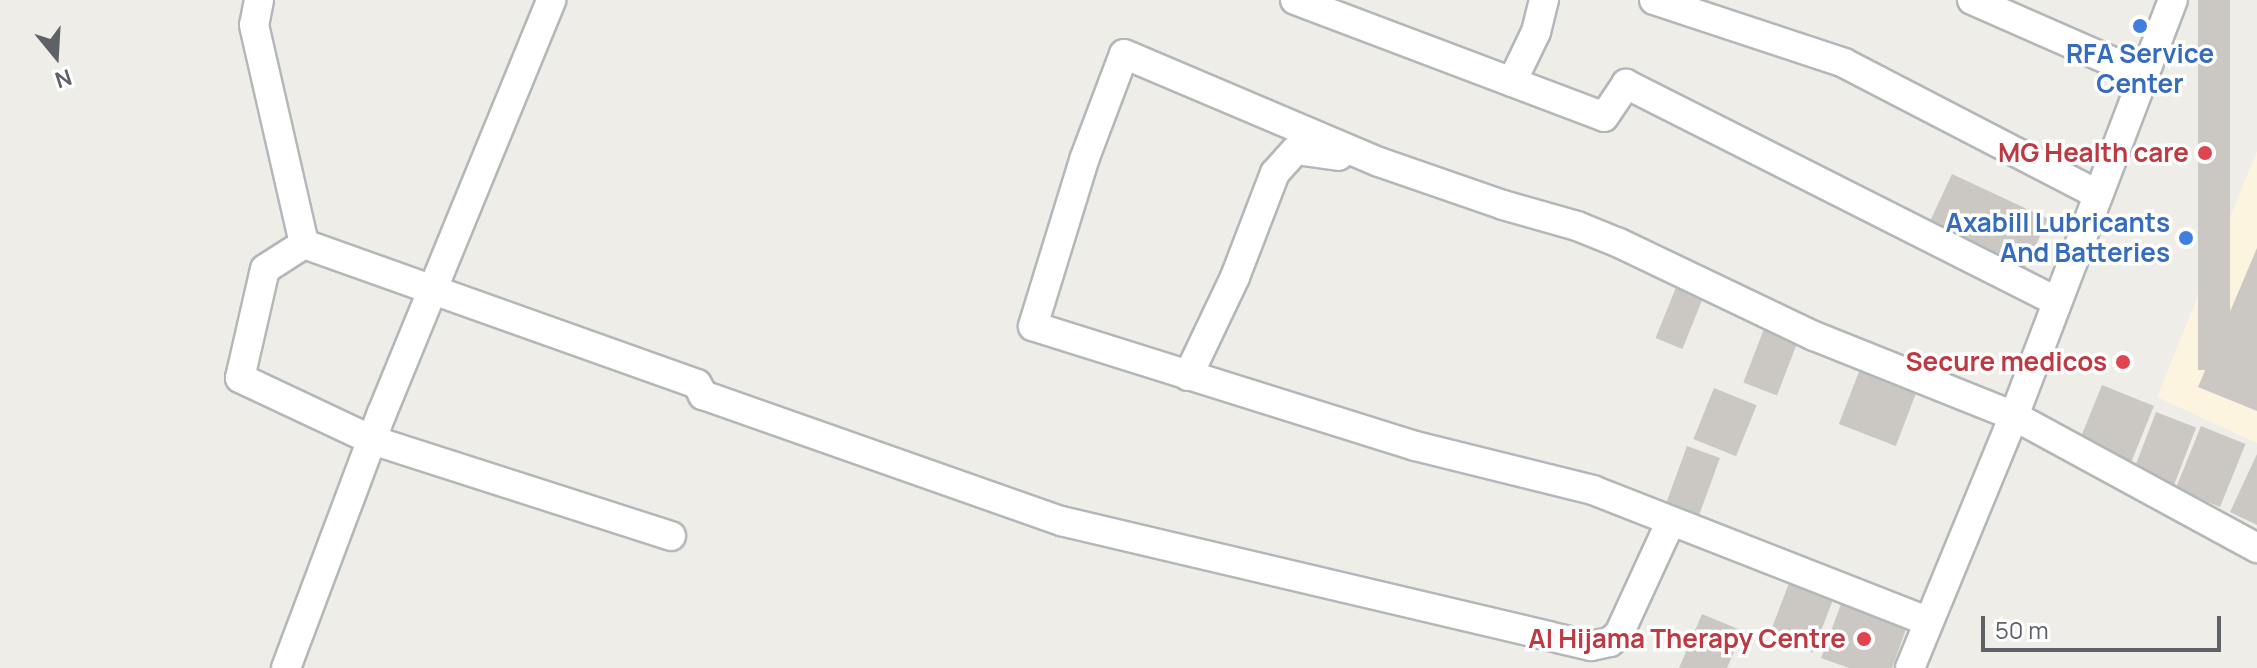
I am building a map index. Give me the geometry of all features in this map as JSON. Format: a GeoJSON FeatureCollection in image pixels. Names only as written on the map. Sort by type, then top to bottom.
{"type":"FeatureCollection","features":[{"type":"Feature","properties":{"kind":"street"},"geometry":{"type":"LineString","coordinates":[[259,0],[254,25],[304,244]]}},
{"type":"Feature","properties":{"kind":"street"},"geometry":{"type":"LineString","coordinates":[[286,668],[372,440],[551,0]]}},
{"type":"Feature","properties":{"kind":"street"},"geometry":{"type":"LineString","coordinates":[[1295,0],[1604,117],[1626,84],[2057,302]]}},
{"type":"Feature","properties":{"kind":"street"},"geometry":{"type":"LineString","coordinates":[[1512,82],[1536,32],[1544,0]]}},
{"type":"Feature","properties":{"kind":"street"},"geometry":{"type":"LineString","coordinates":[[1654,0],[1844,63],[2097,194]]}},
{"type":"Feature","properties":{"kind":"street"},"geometry":{"type":"LineString","coordinates":[[1972,0],[2143,75]]}},
{"type":"Feature","properties":{"kind":"street"},"geometry":{"type":"LineString","coordinates":[[1910,668],[2014,416],[2173,0]]}},
{"type":"Feature","properties":{"kind":"street"},"geometry":{"type":"LineString","coordinates":[[1927,621],[1593,490],[1415,446],[1033,326],[1084,160],[1124,54],[1379,162],[1591,231],[1814,336],[2014,416],[2257,548]]}},
{"type":"Feature","properties":{"kind":"street"},"geometry":{"type":"LineString","coordinates":[[1188,376],[1235,277],[1275,173],[1296,150],[1379,162]]}},
{"type":"Feature","properties":{"kind":"street"},"geometry":{"type":"LineString","coordinates":[[304,244],[697,384],[703,395],[1061,521],[1591,646],[1610,642],[1619,634],[1671,521]]}},
{"type":"Feature","properties":{"kind":"street"},"geometry":{"type":"LineString","coordinates":[[304,244],[265,269],[240,378],[372,440],[671,536]]}},
{"type":"Feature","properties":{"kind":"shaded area"},"geometry":{"type":"Polygon","coordinates":[[[2257,151],[2257,443],[2157,397],[2257,151]]]}},
{"type":"Feature","properties":{"kind":"building"},"geometry":{"type":"Polygon","coordinates":[[[2198,0],[2230,0],[2230,370],[2198,370],[2198,0]]]}},
{"type":"Feature","properties":{"kind":"building"},"geometry":{"type":"Polygon","coordinates":[[[1952,174],[2048,219],[2020,280],[1924,235],[1952,174]]]}},
{"type":"Feature","properties":{"kind":"building"},"geometry":{"type":"Polygon","coordinates":[[[2257,248],[2257,411],[2198,387],[2257,248]]]}},
{"type":"Feature","properties":{"kind":"building"},"geometry":{"type":"Polygon","coordinates":[[[1681,275],[1708,286],[1682,349],[1656,338],[1681,275]]]}},
{"type":"Feature","properties":{"kind":"building"},"geometry":{"type":"Polygon","coordinates":[[[1767,321],[1801,334],[1777,396],[1743,383],[1767,321]]]}},
{"type":"Feature","properties":{"kind":"building"},"geometry":{"type":"Polygon","coordinates":[[[1860,369],[1917,391],[1896,446],[1839,424],[1860,369]]]}},
{"type":"Feature","properties":{"kind":"building"},"geometry":{"type":"Polygon","coordinates":[[[2102,385],[2154,406],[2129,468],[2077,447],[2102,385]]]}},
{"type":"Feature","properties":{"kind":"building"},"geometry":{"type":"Polygon","coordinates":[[[1714,388],[1757,405],[1736,456],[1693,439],[1714,388]]]}},
{"type":"Feature","properties":{"kind":"building"},"geometry":{"type":"Polygon","coordinates":[[[2156,412],[2196,427],[2173,488],[2133,473],[2156,412]]]}},
{"type":"Feature","properties":{"kind":"building"},"geometry":{"type":"Polygon","coordinates":[[[2201,426],[2246,444],[2220,507],[2176,489],[2201,426]]]}},
{"type":"Feature","properties":{"kind":"building"},"geometry":{"type":"Polygon","coordinates":[[[1687,446],[1720,458],[1695,527],[1662,515],[1687,446]]]}},
{"type":"Feature","properties":{"kind":"building"},"geometry":{"type":"Polygon","coordinates":[[[2257,454],[2257,525],[2230,512],[2257,454]]]}},
{"type":"Feature","properties":{"kind":"building"},"geometry":{"type":"Polygon","coordinates":[[[1791,578],[1835,595],[1813,653],[1769,636],[1791,578]]]}},
{"type":"Feature","properties":{"kind":"building"},"geometry":{"type":"Polygon","coordinates":[[[1844,596],[1909,621],[1892,668],[1849,668],[1821,658],[1844,596]]]}},
{"type":"Feature","properties":{"kind":"building"},"geometry":{"type":"Polygon","coordinates":[[[1702,614],[1743,631],[1727,668],[1679,668],[1702,614]]]}},
{"type":"Feature","properties":{"kind":"place","name":"RFA Service Center"},"geometry":{"type":"Point","coordinates":[2140,26]}},
{"type":"Feature","properties":{"kind":"place","name":"MG Health care"},"geometry":{"type":"Point","coordinates":[2205,153]}},
{"type":"Feature","properties":{"kind":"place","name":"Axabill Lubricants And Batteries"},"geometry":{"type":"Point","coordinates":[2186,238]}},
{"type":"Feature","properties":{"kind":"place","name":"Secure medicos"},"geometry":{"type":"Point","coordinates":[2123,362]}},
{"type":"Feature","properties":{"kind":"place","name":"Al Hijama Therapy Centre"},"geometry":{"type":"Point","coordinates":[1864,639]}}]}
